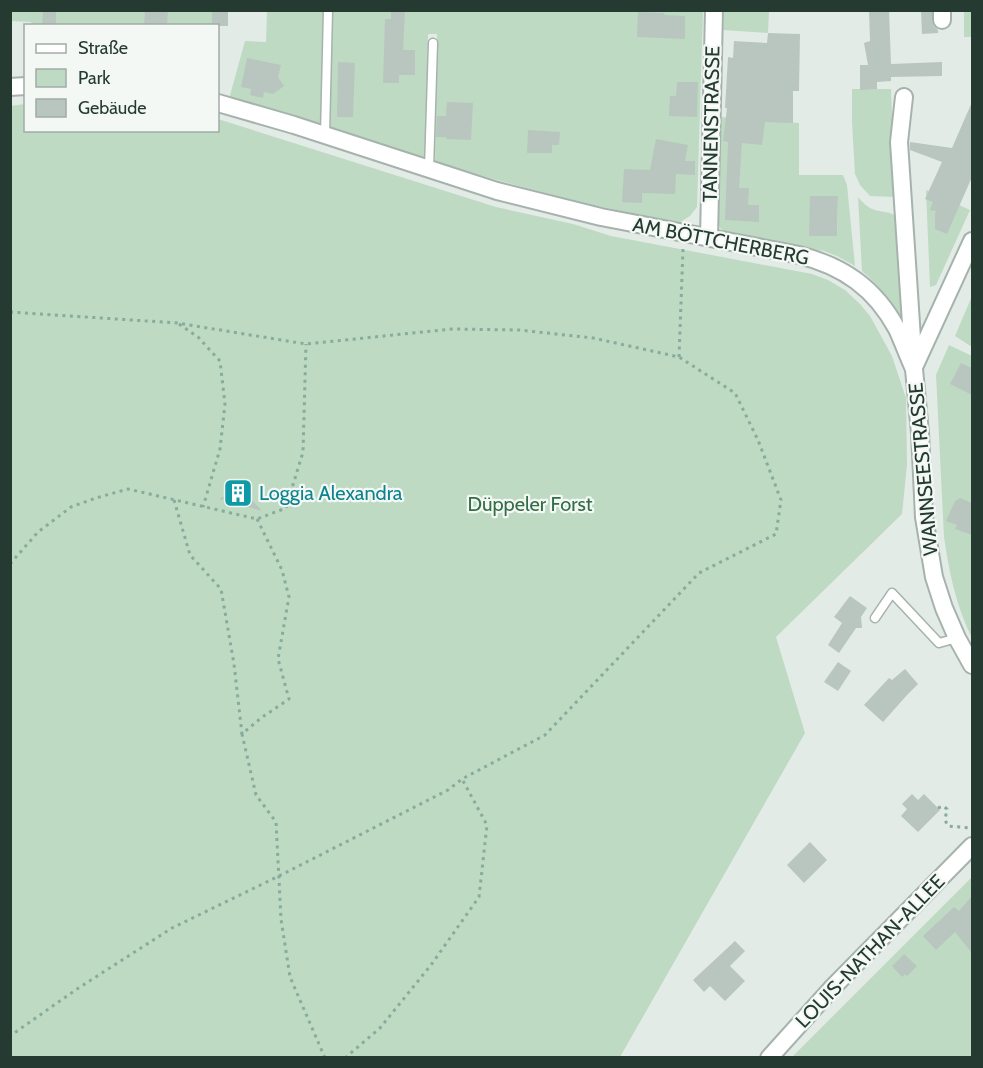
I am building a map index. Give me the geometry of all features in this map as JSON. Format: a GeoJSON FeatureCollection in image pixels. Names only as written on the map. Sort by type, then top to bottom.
{"type":"FeatureCollection","features":[{"type":"Feature","properties":{"kind":"street","name":"TANNENSTRASSE"},"geometry":{"type":"LineString","coordinates":[[709,237],[714,10]]}},
{"type":"Feature","properties":{"kind":"street"},"geometry":{"type":"LineString","coordinates":[[904,97],[899,142],[914,369]]}},
{"type":"Feature","properties":{"kind":"street","name":"AM BÖTTCHERBERG"},"geometry":{"type":"LineString","coordinates":[[219,103],[294,124],[498,191],[578,212],[818,260],[846,273],[870,292],[883,307],[897,330],[914,369]]}},
{"type":"Feature","properties":{"kind":"street","name":"WANNSEESTRASSE"},"geometry":{"type":"LineString","coordinates":[[972,241],[914,369],[924,517],[934,577],[944,608],[972,665]]}},
{"type":"Feature","properties":{"kind":"street","name":"LOUIS-NATHAN-ALLEE"},"geometry":{"type":"LineString","coordinates":[[770,1058],[833,987],[972,846]]}},
{"type":"Feature","properties":{"kind":"lane"},"geometry":{"type":"LineString","coordinates":[[325,135],[328,10]]}},
{"type":"Feature","properties":{"kind":"lane"},"geometry":{"type":"LineString","coordinates":[[429,169],[433,43]]}},
{"type":"Feature","properties":{"kind":"lane"},"geometry":{"type":"LineString","coordinates":[[875,618],[892,593],[939,643],[957,638]]}},
{"type":"Feature","properties":{"kind":"path"},"geometry":{"type":"LineString","coordinates":[[679,357],[683,233]]}},
{"type":"Feature","properties":{"kind":"path"},"geometry":{"type":"LineString","coordinates":[[10,312],[177,323],[306,344],[452,329],[519,330],[592,338],[679,357],[735,393],[758,440],[781,500],[776,534],[699,573],[544,735],[462,778],[447,790],[172,928],[77,989],[10,1036]]}},
{"type":"Feature","properties":{"kind":"path"},"geometry":{"type":"LineString","coordinates":[[177,323],[198,337],[220,361],[225,404],[220,449],[203,507]]}},
{"type":"Feature","properties":{"kind":"path"},"geometry":{"type":"LineString","coordinates":[[10,564],[38,532],[71,507],[128,489],[257,519],[286,508],[303,452],[306,344]]}},
{"type":"Feature","properties":{"kind":"path"},"geometry":{"type":"LineString","coordinates":[[174,500],[190,555],[221,589],[234,664],[242,734],[256,795],[276,822],[281,919],[290,977],[325,1058]]}},
{"type":"Feature","properties":{"kind":"path"},"geometry":{"type":"LineString","coordinates":[[242,734],[289,699],[278,658],[289,597],[282,570],[257,519]]}},
{"type":"Feature","properties":{"kind":"path"},"geometry":{"type":"LineString","coordinates":[[345,1058],[380,1028],[431,964],[479,897],[487,825],[462,778]]}},
{"type":"Feature","properties":{"kind":"path"},"geometry":{"type":"LineString","coordinates":[[938,808],[943,806],[946,809],[945,820],[948,826],[972,828]]}},
{"type":"Feature","properties":{"kind":"green space"},"geometry":{"type":"Polygon","coordinates":[[[10,11],[212,11],[212,24],[32,24],[31,22],[11,21],[10,11]]]}},
{"type":"Feature","properties":{"kind":"green space"},"geometry":{"type":"Polygon","coordinates":[[[267,11],[703,11],[697,207],[690,216],[679,223],[556,196],[435,161],[437,34],[428,34],[425,159],[319,123],[229,99],[245,41],[266,42],[267,11]]]}},
{"type":"Feature","properties":{"kind":"green space"},"geometry":{"type":"Polygon","coordinates":[[[724,11],[769,11],[768,33],[723,30],[724,11]]]}},
{"type":"Feature","properties":{"kind":"green space"},"geometry":{"type":"Polygon","coordinates":[[[964,11],[972,11],[972,37],[964,37],[964,11]]]}},
{"type":"Feature","properties":{"kind":"green space"},"geometry":{"type":"Polygon","coordinates":[[[852,89],[891,89],[895,197],[870,196],[860,185],[855,174],[852,89]]]}},
{"type":"Feature","properties":{"kind":"green space","name":"Düppeler Forst"},"geometry":{"type":"Polygon","coordinates":[[[24,104],[24,132],[219,132],[219,119],[496,207],[573,224],[611,236],[812,274],[845,290],[870,316],[892,356],[906,398],[907,465],[902,514],[776,637],[805,733],[620,1057],[11,1057],[10,106],[24,104]]]}},
{"type":"Feature","properties":{"kind":"green space"},"geometry":{"type":"Polygon","coordinates":[[[720,117],[799,123],[799,175],[843,175],[847,185],[855,266],[824,251],[727,233],[720,228],[717,221],[720,117]],[[810,196],[810,236],[837,236],[838,197],[810,196]]]}},
{"type":"Feature","properties":{"kind":"green space"},"geometry":{"type":"Polygon","coordinates":[[[926,190],[970,210],[936,285],[930,287],[926,190]]]}},
{"type":"Feature","properties":{"kind":"green space"},"geometry":{"type":"Polygon","coordinates":[[[858,197],[870,208],[896,216],[904,328],[886,297],[862,271],[858,197]]]}},
{"type":"Feature","properties":{"kind":"green space"},"geometry":{"type":"Polygon","coordinates":[[[972,296],[972,347],[955,336],[972,296]]]}},
{"type":"Feature","properties":{"kind":"green space"},"geometry":{"type":"Polygon","coordinates":[[[949,345],[972,356],[972,638],[954,589],[944,537],[936,375],[949,345]]]}},
{"type":"Feature","properties":{"kind":"green space"},"geometry":{"type":"Polygon","coordinates":[[[972,877],[972,1057],[791,1058],[972,877]]]}},
{"type":"Feature","properties":{"kind":"building"},"geometry":{"type":"Polygon","coordinates":[[[43,10],[56,10],[56,24],[42,24],[43,10]]]}},
{"type":"Feature","properties":{"kind":"building"},"geometry":{"type":"Polygon","coordinates":[[[145,10],[168,10],[167,24],[144,24],[145,10]]]}},
{"type":"Feature","properties":{"kind":"building"},"geometry":{"type":"Polygon","coordinates":[[[212,10],[228,10],[228,26],[212,24],[212,10]]]}},
{"type":"Feature","properties":{"kind":"building"},"geometry":{"type":"Polygon","coordinates":[[[391,10],[405,10],[403,50],[415,50],[415,75],[399,75],[399,83],[383,83],[385,19],[391,19],[391,10]]]}},
{"type":"Feature","properties":{"kind":"building"},"geometry":{"type":"Polygon","coordinates":[[[869,10],[889,10],[891,64],[942,62],[942,76],[891,77],[891,81],[877,82],[877,89],[860,90],[860,65],[868,65],[864,43],[870,41],[869,10]]]}},
{"type":"Feature","properties":{"kind":"building"},"geometry":{"type":"Polygon","coordinates":[[[638,12],[685,16],[685,39],[637,37],[638,12]]]}},
{"type":"Feature","properties":{"kind":"building"},"geometry":{"type":"Polygon","coordinates":[[[921,12],[932,12],[933,25],[938,33],[922,34],[921,12]]]}},
{"type":"Feature","properties":{"kind":"building"},"geometry":{"type":"Polygon","coordinates":[[[768,33],[800,34],[799,91],[793,91],[793,123],[765,122],[762,145],[742,143],[739,188],[749,188],[748,205],[759,205],[759,222],[725,220],[728,142],[723,141],[727,108],[725,108],[728,57],[733,58],[734,41],[767,43],[768,33]]]}},
{"type":"Feature","properties":{"kind":"building"},"geometry":{"type":"Polygon","coordinates":[[[247,58],[281,65],[278,77],[284,86],[273,94],[264,92],[263,98],[250,95],[251,89],[241,87],[247,58]]]}},
{"type":"Feature","properties":{"kind":"building"},"geometry":{"type":"Polygon","coordinates":[[[338,62],[355,63],[353,117],[337,117],[338,62]]]}},
{"type":"Feature","properties":{"kind":"building"},"geometry":{"type":"Polygon","coordinates":[[[677,82],[698,82],[697,117],[669,116],[670,96],[676,96],[677,82]]]}},
{"type":"Feature","properties":{"kind":"building"},"geometry":{"type":"Polygon","coordinates":[[[447,102],[473,103],[471,140],[436,137],[437,116],[446,116],[447,102]]]}},
{"type":"Feature","properties":{"kind":"building"},"geometry":{"type":"Polygon","coordinates":[[[972,102],[972,177],[947,234],[935,229],[936,211],[930,210],[933,202],[925,199],[942,162],[910,150],[910,142],[952,148],[972,102]]]}},
{"type":"Feature","properties":{"kind":"building"},"geometry":{"type":"Polygon","coordinates":[[[528,130],[560,132],[559,145],[552,145],[552,153],[527,153],[528,130]]]}},
{"type":"Feature","properties":{"kind":"building"},"geometry":{"type":"Polygon","coordinates":[[[656,139],[688,145],[685,161],[695,161],[695,175],[676,174],[675,194],[642,193],[642,203],[622,202],[624,169],[650,170],[656,139]]]}},
{"type":"Feature","properties":{"kind":"building"},"geometry":{"type":"Polygon","coordinates":[[[810,196],[838,196],[837,236],[809,236],[810,196]]]}},
{"type":"Feature","properties":{"kind":"building"},"geometry":{"type":"Polygon","coordinates":[[[961,363],[972,368],[972,395],[950,384],[961,363]]]}},
{"type":"Feature","properties":{"kind":"building","name":"Loggia Alexandra"},"geometry":{"type":"Polygon","coordinates":[[[240,487],[262,511],[219,499],[240,487]]]}},
{"type":"Feature","properties":{"kind":"building"},"geometry":{"type":"Polygon","coordinates":[[[960,498],[972,503],[972,535],[955,529],[957,525],[946,521],[955,501],[960,498]]]}},
{"type":"Feature","properties":{"kind":"building"},"geometry":{"type":"Polygon","coordinates":[[[850,596],[867,608],[861,617],[862,628],[856,628],[839,653],[828,645],[842,623],[834,617],[850,596]]]}},
{"type":"Feature","properties":{"kind":"building"},"geometry":{"type":"Polygon","coordinates":[[[838,662],[851,671],[838,691],[824,682],[838,662]]]}},
{"type":"Feature","properties":{"kind":"building"},"geometry":{"type":"Polygon","coordinates":[[[905,669],[918,684],[883,722],[864,705],[889,678],[892,680],[905,669]]]}},
{"type":"Feature","properties":{"kind":"building"},"geometry":{"type":"Polygon","coordinates":[[[912,794],[918,800],[924,794],[940,810],[918,832],[901,816],[907,809],[902,804],[912,794]]]}},
{"type":"Feature","properties":{"kind":"building"},"geometry":{"type":"Polygon","coordinates":[[[810,842],[827,860],[804,883],[787,865],[810,842]]]}},
{"type":"Feature","properties":{"kind":"building"},"geometry":{"type":"Polygon","coordinates":[[[972,896],[972,953],[955,932],[936,950],[923,936],[954,907],[959,911],[972,896]]]}},
{"type":"Feature","properties":{"kind":"building"},"geometry":{"type":"Polygon","coordinates":[[[735,941],[745,951],[730,966],[745,981],[725,1001],[710,986],[704,992],[693,980],[735,941]]]}},
{"type":"Feature","properties":{"kind":"building"},"geometry":{"type":"Polygon","coordinates":[[[904,954],[917,966],[907,976],[905,974],[902,977],[892,966],[904,954]]]}},
{"type":"Feature","properties":{"kind":"place","name":"Loggia Alexandra"},"geometry":{"type":"Point","coordinates":[238,493]}}]}
